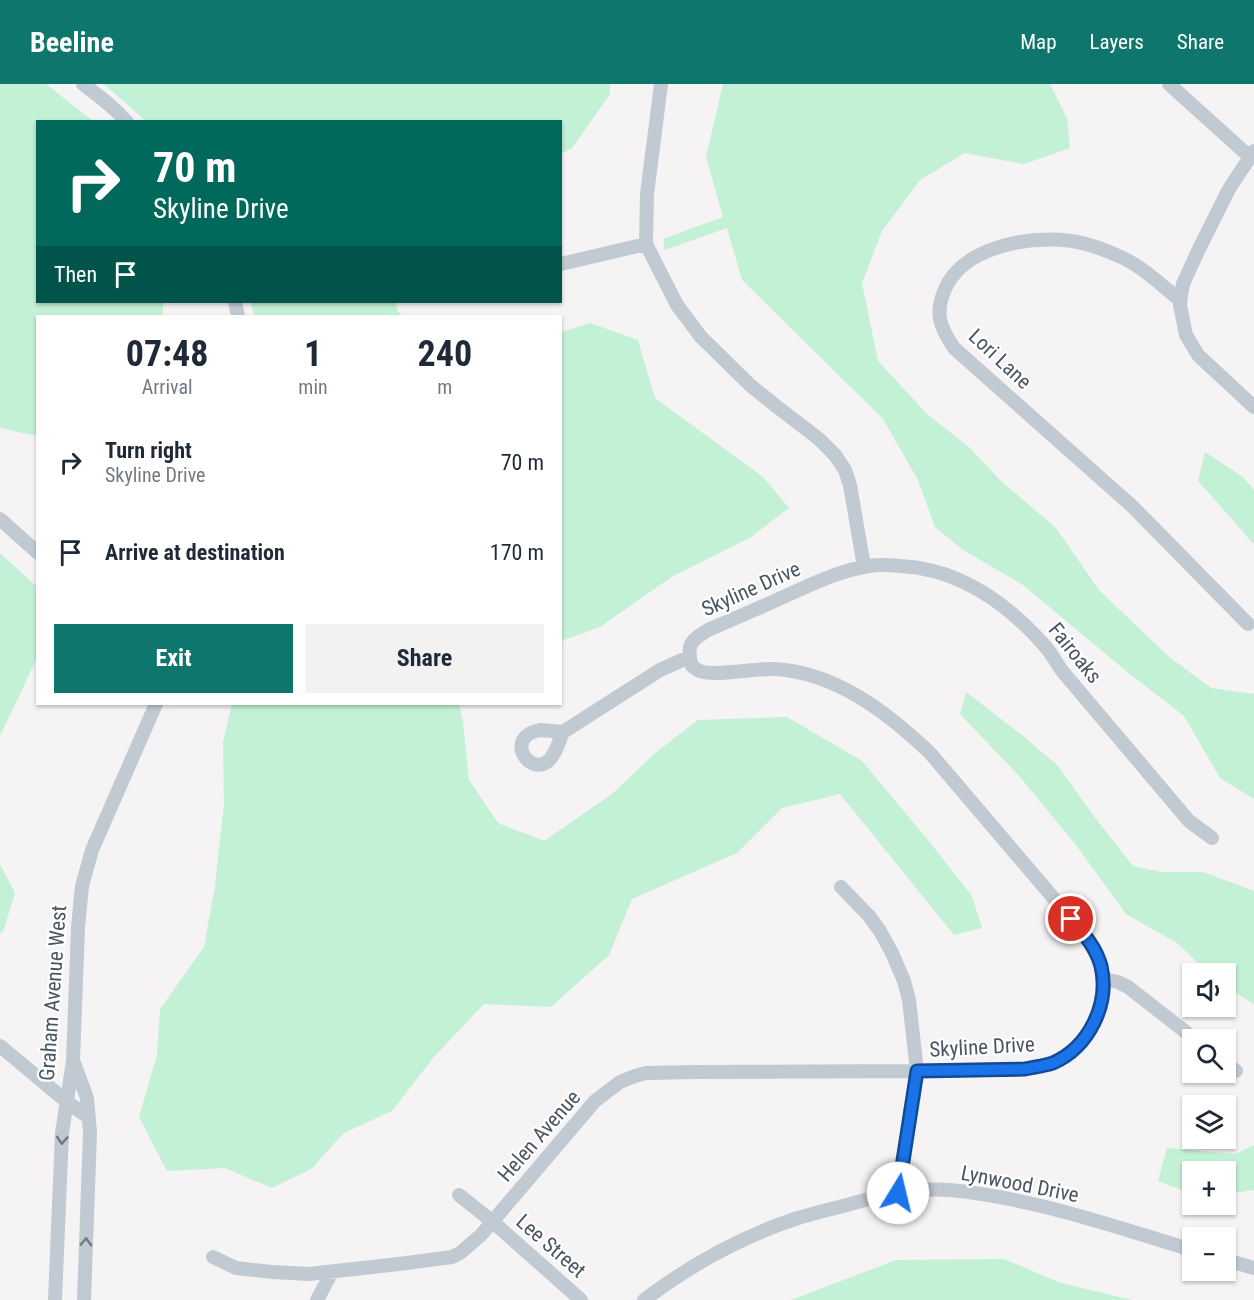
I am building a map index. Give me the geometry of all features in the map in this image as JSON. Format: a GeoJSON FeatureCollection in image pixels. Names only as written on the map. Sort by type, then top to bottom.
{"type":"FeatureCollection","features":[{"type":"Feature","properties":{"kind":"street"},"geometry":{"type":"LineString","coordinates":[[83,84],[126,120]]}},
{"type":"Feature","properties":{"kind":"street"},"geometry":{"type":"LineString","coordinates":[[661,84],[647,194],[646,244],[677,305],[701,337],[750,385],[819,439],[835,455],[850,485],[864,567]]}},
{"type":"Feature","properties":{"kind":"street"},"geometry":{"type":"LineString","coordinates":[[1169,84],[1252,154],[1230,189],[1198,251],[1183,284],[1180,305],[1186,335],[1198,355],[1254,407]]}},
{"type":"Feature","properties":{"kind":"street","name":"Lori Lane"},"geometry":{"type":"LineString","coordinates":[[1180,300],[1121,257],[1085,244],[1063,240],[1035,240],[995,249],[961,266],[944,289],[940,318],[954,348],[1133,507],[1248,624]]}},
{"type":"Feature","properties":{"kind":"street"},"geometry":{"type":"LineString","coordinates":[[562,264],[646,244]]}},
{"type":"Feature","properties":{"kind":"street"},"geometry":{"type":"LineString","coordinates":[[0,519],[36,551]]}},
{"type":"Feature","properties":{"kind":"street","name":"Fairoaks"},"geometry":{"type":"LineString","coordinates":[[864,567],[888,565],[933,570],[974,586],[993,599],[1046,647],[1063,672],[1189,821],[1212,838]]}},
{"type":"Feature","properties":{"kind":"street","name":"Skyline Drive"},"geometry":{"type":"LineString","coordinates":[[864,567],[830,576],[708,630],[691,643],[689,657],[692,666],[701,672],[713,673],[768,669],[812,675],[855,694],[908,732],[958,784],[1085,935],[1100,964],[1103,979],[1103,995],[1099,1011],[1090,1029],[1076,1047],[1053,1062],[1025,1069],[917,1071]]}},
{"type":"Feature","properties":{"kind":"street"},"geometry":{"type":"LineString","coordinates":[[563,732],[660,670],[689,657]]}},
{"type":"Feature","properties":{"kind":"street","name":"Graham Avenue West"},"geometry":{"type":"LineString","coordinates":[[55,1300],[62,1133],[73,1061],[78,920],[82,886],[92,850],[156,705]]}},
{"type":"Feature","properties":{"kind":"street"},"geometry":{"type":"LineString","coordinates":[[841,887],[880,931],[904,981],[909,1000],[917,1071],[898,1193]]}},
{"type":"Feature","properties":{"kind":"street"},"geometry":{"type":"LineString","coordinates":[[1103,979],[1118,981],[1128,987],[1182,1029]]}},
{"type":"Feature","properties":{"kind":"street"},"geometry":{"type":"LineString","coordinates":[[0,1046],[88,1117]]}},
{"type":"Feature","properties":{"kind":"street"},"geometry":{"type":"LineString","coordinates":[[73,1061],[87,1098],[90,1133],[84,1300]]}},
{"type":"Feature","properties":{"kind":"street","name":"Helen Avenue"},"geometry":{"type":"LineString","coordinates":[[213,1257],[236,1268],[309,1274],[452,1257],[482,1235],[595,1101],[620,1082],[646,1073],[917,1071]]}},
{"type":"Feature","properties":{"kind":"street","name":"Lynwood Drive"},"geometry":{"type":"LineString","coordinates":[[644,1300],[690,1268],[750,1237],[795,1219],[898,1193],[950,1190],[991,1196],[1057,1210],[1182,1247]]}},
{"type":"Feature","properties":{"kind":"street","name":"Lee Street"},"geometry":{"type":"LineString","coordinates":[[459,1195],[581,1300]]}},
{"type":"Feature","properties":{"kind":"street"},"geometry":{"type":"LineString","coordinates":[[1236,1263],[1254,1268]]}},
{"type":"Feature","properties":{"kind":"street"},"geometry":{"type":"LineString","coordinates":[[317,1300],[332,1272]]}},
{"type":"Feature","properties":{"kind":"green space"},"geometry":{"type":"Polygon","coordinates":[[[0,84],[46,84],[92,120],[36,120],[36,303],[163,303],[163,315],[36,315],[36,436],[0,428],[0,84]]]}},
{"type":"Feature","properties":{"kind":"green space"},"geometry":{"type":"Polygon","coordinates":[[[104,84],[610,84],[610,94],[572,148],[562,153],[562,120],[145,120],[104,84]]]}},
{"type":"Feature","properties":{"kind":"green space"},"geometry":{"type":"Polygon","coordinates":[[[723,84],[1050,84],[1067,118],[1070,148],[1024,164],[965,153],[920,180],[882,231],[862,283],[878,361],[927,414],[970,448],[1001,481],[1056,528],[1099,590],[1168,656],[1211,688],[1254,694],[1254,799],[1220,778],[1184,716],[1023,585],[963,550],[935,527],[918,480],[883,419],[742,280],[727,228],[665,250],[663,239],[723,217],[706,157],[723,84]]]}},
{"type":"Feature","properties":{"kind":"green space"},"geometry":{"type":"Polygon","coordinates":[[[250,303],[395,303],[398,312],[402,315],[255,315],[250,303]]]}},
{"type":"Feature","properties":{"kind":"green space"},"geometry":{"type":"Polygon","coordinates":[[[590,323],[638,340],[655,398],[763,477],[789,508],[751,537],[673,576],[600,627],[562,641],[562,332],[590,323]]]}},
{"type":"Feature","properties":{"kind":"green space"},"geometry":{"type":"Polygon","coordinates":[[[1205,452],[1243,477],[1254,490],[1254,544],[1198,481],[1205,452]]]}},
{"type":"Feature","properties":{"kind":"green space"},"geometry":{"type":"Polygon","coordinates":[[[0,553],[36,586],[36,660],[0,736],[0,553]]]}},
{"type":"Feature","properties":{"kind":"green space"},"geometry":{"type":"Polygon","coordinates":[[[966,692],[1057,765],[1133,866],[1161,872],[1203,872],[1254,891],[1254,1004],[1236,993],[1236,963],[1198,963],[1177,943],[1126,914],[1076,845],[1020,777],[960,714],[966,692]]]}},
{"type":"Feature","properties":{"kind":"green space"},"geometry":{"type":"Polygon","coordinates":[[[232,705],[459,705],[469,780],[498,823],[544,841],[612,794],[655,753],[698,720],[787,717],[862,761],[972,896],[982,928],[954,935],[840,794],[782,808],[737,853],[632,899],[609,955],[551,1007],[484,1004],[433,1058],[392,1111],[344,1133],[311,1169],[272,1188],[225,1168],[167,1171],[139,1117],[157,1055],[160,1009],[204,947],[215,886],[224,803],[223,742],[232,705]]]}},
{"type":"Feature","properties":{"kind":"green space"},"geometry":{"type":"Polygon","coordinates":[[[0,864],[15,893],[3,932],[0,933],[0,864]]]}},
{"type":"Feature","properties":{"kind":"green space"},"geometry":{"type":"Polygon","coordinates":[[[1254,1145],[1254,1190],[1236,1193],[1236,1161],[1182,1161],[1182,1190],[1158,1181],[1167,1148],[1235,1154],[1254,1145]]]}},
{"type":"Feature","properties":{"kind":"green space"},"geometry":{"type":"Polygon","coordinates":[[[1004,1259],[1061,1283],[1132,1300],[791,1300],[896,1260],[1004,1259]]]}},
{"type":"Feature","properties":{"kind":"route"},"geometry":{"type":"LineString","coordinates":[[898,1193],[917,1071],[1025,1069],[1040,1066],[1053,1062],[1068,1053],[1083,1040],[1090,1029],[1099,1011],[1104,988],[1103,979],[1100,964],[1092,946],[1071,919]]}}]}
